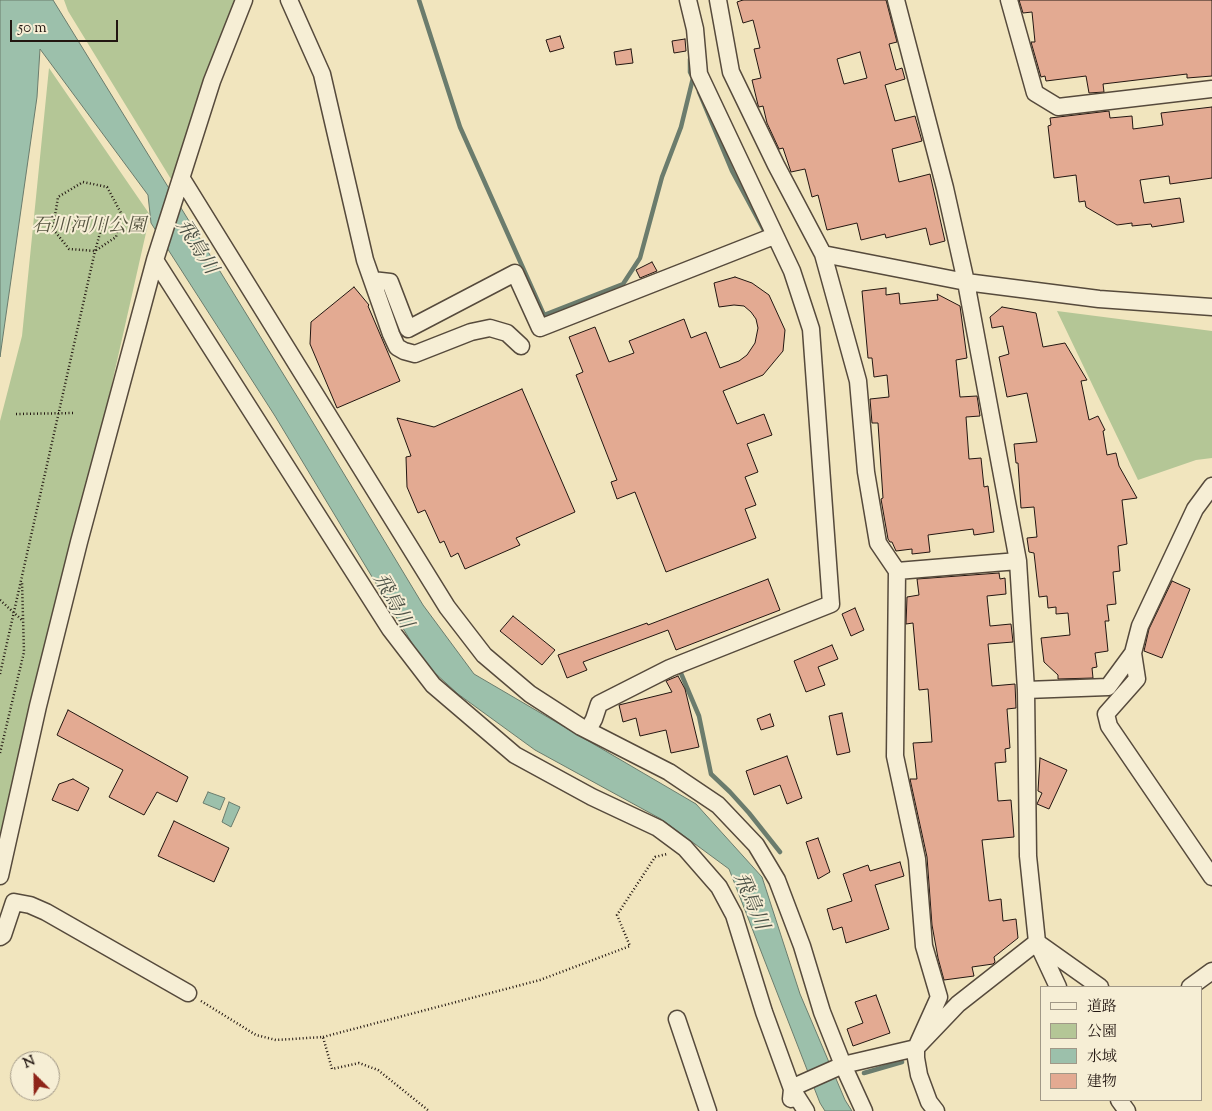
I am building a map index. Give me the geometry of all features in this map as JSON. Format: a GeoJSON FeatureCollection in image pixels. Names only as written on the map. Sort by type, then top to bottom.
{"type":"FeatureCollection","features":[{"type":"Feature","properties":{"kind":"street"},"geometry":{"type":"LineString","coordinates":[[0,876],[38,706],[78,542],[155,260],[212,81],[244,0]]}},
{"type":"Feature","properties":{"kind":"street"},"geometry":{"type":"LineString","coordinates":[[289,0],[322,74],[365,260],[397,347],[415,354],[471,332],[490,328],[507,333],[521,346]]}},
{"type":"Feature","properties":{"kind":"street"},"geometry":{"type":"LineString","coordinates":[[588,730],[594,719],[598,704],[670,668],[831,604],[811,329],[792,271],[768,238],[699,74],[695,29],[688,0]]}},
{"type":"Feature","properties":{"kind":"street"},"geometry":{"type":"LineString","coordinates":[[718,0],[731,72],[776,165],[823,254],[858,381],[866,472],[878,543],[897,571],[895,756],[917,859],[924,946],[939,997],[916,1048],[919,1075],[929,1102],[936,1111]]}},
{"type":"Feature","properties":{"kind":"street"},"geometry":{"type":"LineString","coordinates":[[896,0],[945,188],[966,282],[1018,561],[1026,690],[1028,856],[1036,942],[1058,986]]}},
{"type":"Feature","properties":{"kind":"street"},"geometry":{"type":"LineString","coordinates":[[1009,0],[1035,94],[1058,107],[1212,89]]}},
{"type":"Feature","properties":{"kind":"street"},"geometry":{"type":"LineString","coordinates":[[179,187],[447,607],[484,655],[530,694],[588,730],[669,772],[718,805],[756,845],[777,880],[802,946],[840,1067],[864,1111]]}},
{"type":"Feature","properties":{"kind":"street"},"geometry":{"type":"LineString","coordinates":[[372,280],[390,282],[408,329],[515,273],[546,326],[768,238]]}},
{"type":"Feature","properties":{"kind":"street"},"geometry":{"type":"LineString","coordinates":[[823,254],[966,282],[1099,299],[1212,308]]}},
{"type":"Feature","properties":{"kind":"street"},"geometry":{"type":"LineString","coordinates":[[155,260],[390,629],[433,685],[515,754],[592,797],[658,828],[685,848],[720,887],[734,915],[764,1012],[806,1111]]}},
{"type":"Feature","properties":{"kind":"street"},"geometry":{"type":"LineString","coordinates":[[1212,486],[1195,509],[1140,626],[1133,653],[1136,679],[1106,714],[1109,726],[1212,876]]}},
{"type":"Feature","properties":{"kind":"street"},"geometry":{"type":"LineString","coordinates":[[897,571],[1018,561]]}},
{"type":"Feature","properties":{"kind":"street"},"geometry":{"type":"LineString","coordinates":[[1026,690],[1108,686],[1133,653]]}},
{"type":"Feature","properties":{"kind":"street"},"geometry":{"type":"LineString","coordinates":[[0,937],[3,935],[14,902],[30,905],[46,912],[188,993]]}},
{"type":"Feature","properties":{"kind":"street"},"geometry":{"type":"LineString","coordinates":[[795,1087],[840,1067],[916,1048],[958,1004],[1036,942]]}},
{"type":"Feature","properties":{"kind":"street"},"geometry":{"type":"LineString","coordinates":[[1036,942],[1099,986]]}},
{"type":"Feature","properties":{"kind":"street"},"geometry":{"type":"LineString","coordinates":[[1191,986],[1212,971]]}},
{"type":"Feature","properties":{"kind":"street"},"geometry":{"type":"LineString","coordinates":[[677,1019],[708,1111]]}},
{"type":"Feature","properties":{"kind":"street"},"geometry":{"type":"LineString","coordinates":[[793,1111],[791,1102],[795,1087]]}},
{"type":"Feature","properties":{"kind":"path"},"geometry":{"type":"LineString","coordinates":[[83,182],[108,187],[121,213],[116,237],[95,251],[69,249],[53,229],[58,197],[83,182]]}},
{"type":"Feature","properties":{"kind":"path"},"geometry":{"type":"LineString","coordinates":[[0,674],[95,251],[105,215]]}},
{"type":"Feature","properties":{"kind":"path"},"geometry":{"type":"LineString","coordinates":[[16,414],[74,413]]}},
{"type":"Feature","properties":{"kind":"path"},"geometry":{"type":"LineString","coordinates":[[0,753],[24,652],[22,576]]}},
{"type":"Feature","properties":{"kind":"path"},"geometry":{"type":"LineString","coordinates":[[0,600],[23,621]]}},
{"type":"Feature","properties":{"kind":"path"},"geometry":{"type":"LineString","coordinates":[[188,993],[256,1035],[276,1040],[323,1037],[540,980],[630,946],[617,915],[655,858],[669,853]]}},
{"type":"Feature","properties":{"kind":"path"},"geometry":{"type":"LineString","coordinates":[[323,1037],[332,1069],[359,1063],[378,1070],[429,1111]]}},
{"type":"Feature","properties":{"kind":"green space","name":"石川河川公園"},"geometry":{"type":"Polygon","coordinates":[[[64,0],[235,0],[174,184],[68,11],[64,0]]]}},
{"type":"Feature","properties":{"kind":"green space","name":"石川河川公園"},"geometry":{"type":"Polygon","coordinates":[[[49,68],[150,215],[0,879],[0,421],[22,336],[49,68]]]}},
{"type":"Feature","properties":{"kind":"green space"},"geometry":{"type":"Polygon","coordinates":[[[1057,311],[1212,331],[1212,458],[1196,460],[1138,480],[1057,311]]]}},
{"type":"Feature","properties":{"kind":"water","name":"飛鳥川"},"geometry":{"type":"Polygon","coordinates":[[[0,0],[53,0],[423,605],[474,674],[696,804],[762,877],[800,994],[845,1100],[852,1111],[825,1111],[820,1103],[729,869],[661,819],[535,750],[458,694],[424,663],[275,416],[151,223],[148,195],[40,49],[37,97],[0,357],[0,0]]]}},
{"type":"Feature","properties":{"kind":"water"},"geometry":{"type":"Polygon","coordinates":[[[208,792],[225,798],[220,810],[203,803],[208,792]]]}},
{"type":"Feature","properties":{"kind":"water"},"geometry":{"type":"Polygon","coordinates":[[[229,802],[240,807],[231,827],[222,822],[229,802]]]}},
{"type":"Feature","properties":{"kind":"building"},"geometry":{"type":"Polygon","coordinates":[[[743,0],[886,0],[897,42],[889,44],[896,70],[902,68],[905,79],[885,85],[895,121],[915,116],[922,141],[892,149],[899,182],[930,174],[945,241],[930,245],[926,228],[886,238],[885,234],[861,240],[857,223],[827,230],[818,195],[812,197],[805,169],[791,172],[783,148],[779,149],[767,123],[763,106],[759,107],[758,105],[752,80],[761,78],[754,49],[760,48],[753,20],[743,23],[737,2],[743,0]],[[860,52],[837,59],[844,84],[867,78],[860,52]]]}},
{"type":"Feature","properties":{"kind":"building"},"geometry":{"type":"Polygon","coordinates":[[[1019,0],[1212,0],[1212,76],[1187,78],[1187,74],[1103,84],[1104,92],[1089,93],[1086,76],[1046,81],[1045,76],[1041,77],[1031,42],[1035,42],[1032,12],[1023,13],[1019,0]]]}},
{"type":"Feature","properties":{"kind":"building"},"geometry":{"type":"Polygon","coordinates":[[[560,36],[564,48],[550,52],[546,40],[560,36]]]}},
{"type":"Feature","properties":{"kind":"building"},"geometry":{"type":"Polygon","coordinates":[[[685,39],[686,51],[674,53],[672,41],[685,39]]]}},
{"type":"Feature","properties":{"kind":"building"},"geometry":{"type":"Polygon","coordinates":[[[631,49],[633,63],[616,65],[614,52],[631,49]]]}},
{"type":"Feature","properties":{"kind":"building"},"geometry":{"type":"Polygon","coordinates":[[[1212,107],[1212,178],[1170,184],[1169,176],[1140,180],[1144,203],[1180,198],[1184,222],[1152,227],[1151,224],[1132,226],[1132,223],[1117,225],[1086,207],[1085,201],[1079,202],[1076,175],[1054,178],[1048,126],[1051,125],[1050,118],[1109,111],[1110,118],[1132,116],[1133,129],[1163,125],[1161,113],[1212,107]]]}},
{"type":"Feature","properties":{"kind":"building"},"geometry":{"type":"Polygon","coordinates":[[[652,262],[657,271],[640,278],[636,270],[652,262]]]}},
{"type":"Feature","properties":{"kind":"building"},"geometry":{"type":"Polygon","coordinates":[[[735,277],[752,283],[769,295],[785,330],[783,351],[763,375],[723,391],[737,424],[764,414],[772,435],[747,444],[758,472],[745,477],[756,505],[745,509],[756,538],[666,572],[635,492],[617,499],[611,482],[617,480],[576,375],[583,372],[569,337],[595,327],[609,362],[634,353],[629,341],[684,319],[691,338],[706,332],[720,368],[739,361],[747,355],[755,343],[758,328],[756,319],[744,306],[719,307],[714,283],[735,277]]]}},
{"type":"Feature","properties":{"kind":"building"},"geometry":{"type":"Polygon","coordinates":[[[354,287],[369,305],[400,381],[337,408],[310,344],[311,322],[354,287]]]}},
{"type":"Feature","properties":{"kind":"building"},"geometry":{"type":"Polygon","coordinates":[[[886,288],[886,295],[899,293],[900,304],[938,300],[937,294],[960,306],[967,358],[956,360],[960,397],[977,396],[980,416],[966,417],[969,459],[981,458],[984,487],[988,486],[994,532],[974,535],[973,529],[928,535],[930,552],[912,554],[912,549],[896,551],[892,542],[888,539],[881,499],[883,498],[878,423],[872,423],[870,399],[889,397],[887,375],[874,377],[872,358],[868,358],[862,291],[886,288]]]}},
{"type":"Feature","properties":{"kind":"building"},"geometry":{"type":"Polygon","coordinates":[[[1002,307],[1036,313],[1043,347],[1065,343],[1087,380],[1081,381],[1089,420],[1098,416],[1105,430],[1103,431],[1107,455],[1116,453],[1119,466],[1137,498],[1122,500],[1127,544],[1118,546],[1120,571],[1113,572],[1116,604],[1107,605],[1109,621],[1105,621],[1108,651],[1095,653],[1097,667],[1092,668],[1093,678],[1058,679],[1058,675],[1044,662],[1041,638],[1070,635],[1068,613],[1056,614],[1056,607],[1048,608],[1047,596],[1039,597],[1034,553],[1029,552],[1027,538],[1037,537],[1034,507],[1021,508],[1018,463],[1016,463],[1014,444],[1037,442],[1027,393],[1007,397],[999,357],[1009,354],[1003,326],[992,328],[990,317],[1002,307]]]}},
{"type":"Feature","properties":{"kind":"building"},"geometry":{"type":"Polygon","coordinates":[[[522,389],[575,512],[516,538],[520,545],[465,569],[458,553],[451,557],[444,541],[440,543],[425,510],[418,513],[407,487],[406,457],[411,456],[397,418],[434,427],[522,389]]]}},
{"type":"Feature","properties":{"kind":"building"},"geometry":{"type":"Polygon","coordinates":[[[999,573],[1000,579],[1005,578],[1006,594],[987,596],[990,626],[1011,624],[1013,642],[988,644],[992,686],[1015,684],[1016,708],[1007,709],[1010,748],[1005,749],[1006,762],[995,763],[998,801],[1011,800],[1014,837],[982,840],[989,901],[1001,899],[1003,921],[1016,919],[1018,938],[994,957],[995,962],[993,964],[972,967],[974,976],[944,980],[932,925],[927,857],[910,779],[917,779],[913,743],[932,742],[928,689],[919,690],[913,623],[906,624],[907,597],[919,595],[917,579],[999,573]]]}},
{"type":"Feature","properties":{"kind":"building"},"geometry":{"type":"Polygon","coordinates":[[[768,579],[780,610],[676,650],[668,630],[583,662],[587,670],[567,678],[558,655],[647,623],[648,625],[768,579]]]}},
{"type":"Feature","properties":{"kind":"building"},"geometry":{"type":"Polygon","coordinates":[[[1172,581],[1190,589],[1162,658],[1144,651],[1149,629],[1172,581]]]}},
{"type":"Feature","properties":{"kind":"building"},"geometry":{"type":"Polygon","coordinates":[[[855,608],[864,630],[851,636],[842,614],[855,608]]]}},
{"type":"Feature","properties":{"kind":"building"},"geometry":{"type":"Polygon","coordinates":[[[513,616],[555,650],[542,665],[500,631],[513,616]]]}},
{"type":"Feature","properties":{"kind":"building"},"geometry":{"type":"Polygon","coordinates":[[[832,645],[838,659],[818,667],[825,685],[806,692],[794,661],[832,645]]]}},
{"type":"Feature","properties":{"kind":"building"},"geometry":{"type":"Polygon","coordinates":[[[678,676],[685,689],[699,747],[671,753],[666,730],[640,736],[636,718],[623,722],[619,705],[672,692],[666,681],[678,676]]]}},
{"type":"Feature","properties":{"kind":"building"},"geometry":{"type":"Polygon","coordinates":[[[68,710],[188,777],[177,802],[157,792],[144,815],[109,797],[123,770],[57,735],[68,710]]]}},
{"type":"Feature","properties":{"kind":"building"},"geometry":{"type":"Polygon","coordinates":[[[842,713],[850,752],[837,755],[829,716],[842,713]]]}},
{"type":"Feature","properties":{"kind":"building"},"geometry":{"type":"Polygon","coordinates":[[[770,714],[774,726],[761,730],[757,719],[770,714]]]}},
{"type":"Feature","properties":{"kind":"building"},"geometry":{"type":"Polygon","coordinates":[[[787,756],[802,798],[787,804],[780,785],[754,795],[746,771],[787,756]]]}},
{"type":"Feature","properties":{"kind":"building"},"geometry":{"type":"Polygon","coordinates":[[[1040,758],[1067,770],[1049,809],[1037,804],[1042,793],[1038,791],[1040,758]]]}},
{"type":"Feature","properties":{"kind":"building"},"geometry":{"type":"Polygon","coordinates":[[[73,779],[89,788],[78,811],[52,800],[59,784],[73,779]]]}},
{"type":"Feature","properties":{"kind":"building"},"geometry":{"type":"Polygon","coordinates":[[[174,821],[229,848],[214,882],[158,856],[174,821]]]}},
{"type":"Feature","properties":{"kind":"building"},"geometry":{"type":"Polygon","coordinates":[[[818,838],[830,872],[818,879],[806,842],[818,838]]]}},
{"type":"Feature","properties":{"kind":"building"},"geometry":{"type":"Polygon","coordinates":[[[900,862],[904,876],[875,885],[889,929],[846,943],[842,927],[833,930],[827,909],[852,901],[843,874],[868,865],[870,871],[900,862]]]}},
{"type":"Feature","properties":{"kind":"building"},"geometry":{"type":"Polygon","coordinates":[[[876,995],[890,1033],[853,1046],[847,1029],[863,1023],[855,1002],[876,995]]]}},
{"type":"Feature","properties":{"kind":"waterway"},"geometry":{"type":"LineString","coordinates":[[419,0],[460,127],[544,315],[623,284],[640,258],[662,177],[681,127],[693,78]]}},
{"type":"Feature","properties":{"kind":"waterway"},"geometry":{"type":"LineString","coordinates":[[690,59],[690,72],[693,78]]}},
{"type":"Feature","properties":{"kind":"waterway"},"geometry":{"type":"LineString","coordinates":[[699,92],[732,171],[767,236]]}},
{"type":"Feature","properties":{"kind":"waterway"},"geometry":{"type":"LineString","coordinates":[[680,671],[699,716],[711,774],[749,813],[780,852]]}},
{"type":"Feature","properties":{"kind":"waterway"},"geometry":{"type":"LineString","coordinates":[[864,1073],[902,1062]]}}]}
